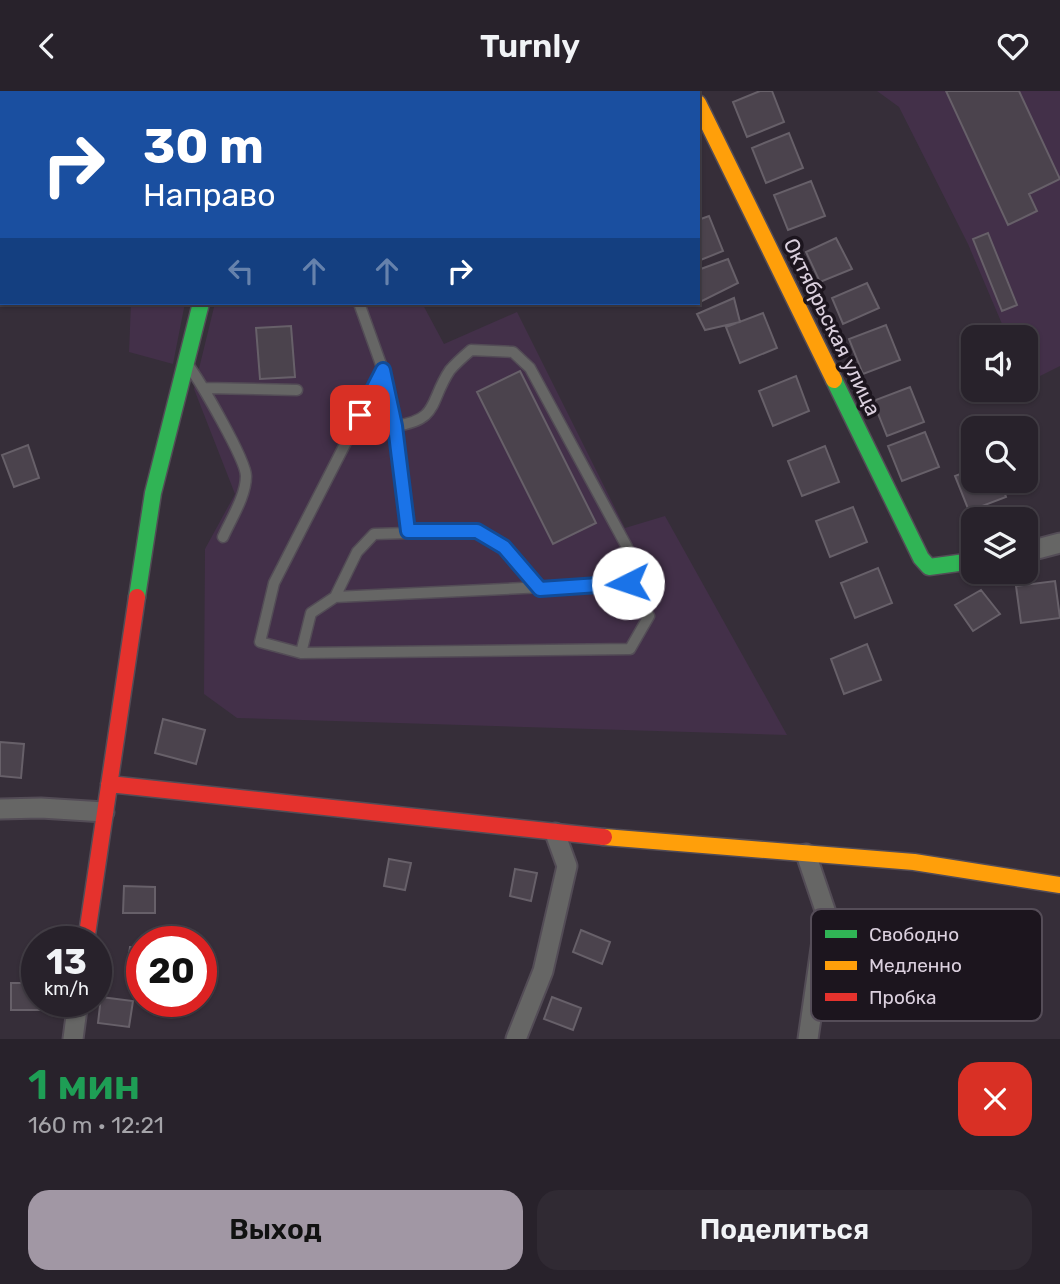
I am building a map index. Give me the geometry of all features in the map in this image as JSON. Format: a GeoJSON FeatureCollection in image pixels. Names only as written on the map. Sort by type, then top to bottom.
{"type":"FeatureCollection","features":[{"type":"Feature","properties":{"kind":"street","name":"Октябрьская улица"},"geometry":{"type":"LineString","coordinates":[[700,107],[921,558],[929,567],[961,563]]}},
{"type":"Feature","properties":{"kind":"street"},"geometry":{"type":"LineString","coordinates":[[88,926],[153,493],[200,305]]}},
{"type":"Feature","properties":{"kind":"street"},"geometry":{"type":"LineString","coordinates":[[1038,549],[1060,543]]}},
{"type":"Feature","properties":{"kind":"street"},"geometry":{"type":"LineString","coordinates":[[108,783],[555,833],[914,862],[1060,885]]}},
{"type":"Feature","properties":{"kind":"street"},"geometry":{"type":"LineString","coordinates":[[0,809],[41,808],[104,812]]}},
{"type":"Feature","properties":{"kind":"street"},"geometry":{"type":"LineString","coordinates":[[516,1039],[542,971],[567,866],[555,833]]}},
{"type":"Feature","properties":{"kind":"street"},"geometry":{"type":"LineString","coordinates":[[806,853],[825,909]]}},
{"type":"Feature","properties":{"kind":"street"},"geometry":{"type":"LineString","coordinates":[[73,1039],[76,1017]]}},
{"type":"Feature","properties":{"kind":"street"},"geometry":{"type":"LineString","coordinates":[[808,1039],[811,1018]]}},
{"type":"Feature","properties":{"kind":"lane"},"geometry":{"type":"LineString","coordinates":[[360,305],[383,370],[395,426],[408,531]]}},
{"type":"Feature","properties":{"kind":"lane"},"geometry":{"type":"LineString","coordinates":[[383,370],[274,583],[260,642],[301,653],[630,649],[649,616],[628,583],[627,547],[530,368],[513,352],[471,350],[450,370],[432,411],[416,423],[395,426]]}},
{"type":"Feature","properties":{"kind":"lane"},"geometry":{"type":"LineString","coordinates":[[186,362],[205,388],[246,474],[242,494],[223,537]]}},
{"type":"Feature","properties":{"kind":"lane"},"geometry":{"type":"LineString","coordinates":[[205,388],[297,390]]}},
{"type":"Feature","properties":{"kind":"lane"},"geometry":{"type":"LineString","coordinates":[[301,653],[311,613],[335,597],[357,552],[374,534],[477,531],[504,547],[540,589]]}},
{"type":"Feature","properties":{"kind":"lane"},"geometry":{"type":"LineString","coordinates":[[335,597],[628,583]]}},
{"type":"Feature","properties":{"kind":"shaded area"},"geometry":{"type":"Polygon","coordinates":[[[877,91],[1060,91],[1060,366],[1038,377],[1038,325],[1002,325],[968,244],[899,107],[877,91]]]}},
{"type":"Feature","properties":{"kind":"shaded area"},"geometry":{"type":"Polygon","coordinates":[[[131,305],[185,305],[173,364],[129,352],[131,305]]]}},
{"type":"Feature","properties":{"kind":"shaded area"},"geometry":{"type":"Polygon","coordinates":[[[215,305],[423,305],[444,344],[517,312],[625,528],[665,516],[787,735],[237,718],[204,694],[205,549],[235,494],[194,389],[215,305]]]}},
{"type":"Feature","properties":{"kind":"building"},"geometry":{"type":"Polygon","coordinates":[[[760,91],[772,91],[784,122],[747,137],[733,102],[760,91]]]}},
{"type":"Feature","properties":{"kind":"building"},"geometry":{"type":"Polygon","coordinates":[[[946,91],[1019,91],[1060,179],[1029,194],[1037,211],[1008,225],[946,91]]]}},
{"type":"Feature","properties":{"kind":"building"},"geometry":{"type":"Polygon","coordinates":[[[789,133],[803,168],[766,183],[752,148],[789,133]]]}},
{"type":"Feature","properties":{"kind":"building"},"geometry":{"type":"Polygon","coordinates":[[[811,181],[825,216],[788,230],[774,195],[811,181]]]}},
{"type":"Feature","properties":{"kind":"building"},"geometry":{"type":"Polygon","coordinates":[[[709,216],[723,251],[700,260],[700,219],[709,216]]]}},
{"type":"Feature","properties":{"kind":"building"},"geometry":{"type":"Polygon","coordinates":[[[988,233],[1017,305],[1002,311],[973,239],[988,233]]]}},
{"type":"Feature","properties":{"kind":"building"},"geometry":{"type":"Polygon","coordinates":[[[836,238],[852,269],[820,282],[806,252],[836,238]]]}},
{"type":"Feature","properties":{"kind":"building"},"geometry":{"type":"Polygon","coordinates":[[[728,259],[738,283],[700,302],[700,269],[728,259]]]}},
{"type":"Feature","properties":{"kind":"building"},"geometry":{"type":"Polygon","coordinates":[[[867,283],[879,308],[843,324],[832,298],[867,283]]]}},
{"type":"Feature","properties":{"kind":"building"},"geometry":{"type":"Polygon","coordinates":[[[734,298],[740,322],[705,330],[697,314],[734,298]]]}},
{"type":"Feature","properties":{"kind":"building"},"geometry":{"type":"Polygon","coordinates":[[[763,313],[777,348],[740,363],[726,327],[763,313]]]}},
{"type":"Feature","properties":{"kind":"building"},"geometry":{"type":"Polygon","coordinates":[[[886,325],[900,360],[863,374],[849,339],[886,325]]]}},
{"type":"Feature","properties":{"kind":"building"},"geometry":{"type":"Polygon","coordinates":[[[291,326],[295,377],[260,379],[256,328],[291,326]]]}},
{"type":"Feature","properties":{"kind":"building"},"geometry":{"type":"Polygon","coordinates":[[[520,371],[596,523],[553,544],[477,392],[520,371]]]}},
{"type":"Feature","properties":{"kind":"building"},"geometry":{"type":"Polygon","coordinates":[[[796,376],[809,411],[773,426],[759,391],[796,376]]]}},
{"type":"Feature","properties":{"kind":"building"},"geometry":{"type":"Polygon","coordinates":[[[910,387],[924,422],[887,436],[873,401],[910,387]]]}},
{"type":"Feature","properties":{"kind":"building"},"geometry":{"type":"Polygon","coordinates":[[[925,432],[939,467],[902,481],[888,446],[925,432]]]}},
{"type":"Feature","properties":{"kind":"building"},"geometry":{"type":"Polygon","coordinates":[[[28,445],[39,478],[14,487],[2,455],[28,445]]]}},
{"type":"Feature","properties":{"kind":"building"},"geometry":{"type":"Polygon","coordinates":[[[825,446],[839,482],[802,496],[788,461],[825,446]]]}},
{"type":"Feature","properties":{"kind":"building"},"geometry":{"type":"Polygon","coordinates":[[[961,474],[961,491],[955,476],[961,474]]]}},
{"type":"Feature","properties":{"kind":"building"},"geometry":{"type":"Polygon","coordinates":[[[962,493],[1004,493],[1006,497],[980,507],[967,507],[962,493]]]}},
{"type":"Feature","properties":{"kind":"building"},"geometry":{"type":"Polygon","coordinates":[[[853,507],[867,542],[830,557],[816,521],[853,507]]]}},
{"type":"Feature","properties":{"kind":"building"},"geometry":{"type":"Polygon","coordinates":[[[878,568],[892,603],[855,618],[841,583],[878,568]]]}},
{"type":"Feature","properties":{"kind":"building"},"geometry":{"type":"Polygon","coordinates":[[[1055,581],[1060,618],[1021,623],[1016,586],[1055,581]]]}},
{"type":"Feature","properties":{"kind":"building"},"geometry":{"type":"Polygon","coordinates":[[[981,590],[1000,614],[973,631],[955,605],[981,590]]]}},
{"type":"Feature","properties":{"kind":"building"},"geometry":{"type":"Polygon","coordinates":[[[867,644],[881,680],[844,694],[831,659],[867,644]]]}},
{"type":"Feature","properties":{"kind":"building"},"geometry":{"type":"Polygon","coordinates":[[[163,719],[205,730],[196,764],[155,753],[163,719]]]}},
{"type":"Feature","properties":{"kind":"building"},"geometry":{"type":"Polygon","coordinates":[[[0,742],[24,744],[21,778],[0,776],[0,742]]]}},
{"type":"Feature","properties":{"kind":"building"},"geometry":{"type":"Polygon","coordinates":[[[389,859],[411,863],[405,890],[384,886],[389,859]]]}},
{"type":"Feature","properties":{"kind":"building"},"geometry":{"type":"Polygon","coordinates":[[[515,869],[537,873],[531,901],[510,896],[515,869]]]}},
{"type":"Feature","properties":{"kind":"building"},"geometry":{"type":"Polygon","coordinates":[[[124,886],[155,887],[155,913],[123,913],[124,886]]]}},
{"type":"Feature","properties":{"kind":"building"},"geometry":{"type":"Polygon","coordinates":[[[581,930],[610,942],[602,964],[573,952],[581,930]]]}},
{"type":"Feature","properties":{"kind":"building"},"geometry":{"type":"Polygon","coordinates":[[[11,983],[21,983],[21,1010],[11,1010],[11,983]]]}},
{"type":"Feature","properties":{"kind":"building"},"geometry":{"type":"Polygon","coordinates":[[[552,997],[581,1008],[573,1030],[544,1019],[552,997]]]}},
{"type":"Feature","properties":{"kind":"building"},"geometry":{"type":"Polygon","coordinates":[[[112,998],[126,1000],[126,1017],[131,1017],[129,1027],[98,1023],[99,1017],[112,1017],[112,998]]]}},
{"type":"Feature","properties":{"kind":"traffic: fast"},"geometry":{"type":"LineString","coordinates":[[137,597],[153,493],[200,305]]}},
{"type":"Feature","properties":{"kind":"traffic: fast"},"geometry":{"type":"LineString","coordinates":[[834,380],[921,558],[929,567],[961,563]]}},
{"type":"Feature","properties":{"kind":"traffic: slow"},"geometry":{"type":"LineString","coordinates":[[700,107],[834,380]]}},
{"type":"Feature","properties":{"kind":"traffic: slow"},"geometry":{"type":"LineString","coordinates":[[604,837],[914,862],[1060,885]]}},
{"type":"Feature","properties":{"kind":"traffic: jam"},"geometry":{"type":"LineString","coordinates":[[88,926],[137,597]]}},
{"type":"Feature","properties":{"kind":"traffic: jam"},"geometry":{"type":"LineString","coordinates":[[109,784],[604,837]]}},
{"type":"Feature","properties":{"kind":"route"},"geometry":{"type":"LineString","coordinates":[[360,415],[383,370],[395,426],[408,531],[477,531],[504,547],[540,589],[628,583]]}}]}
